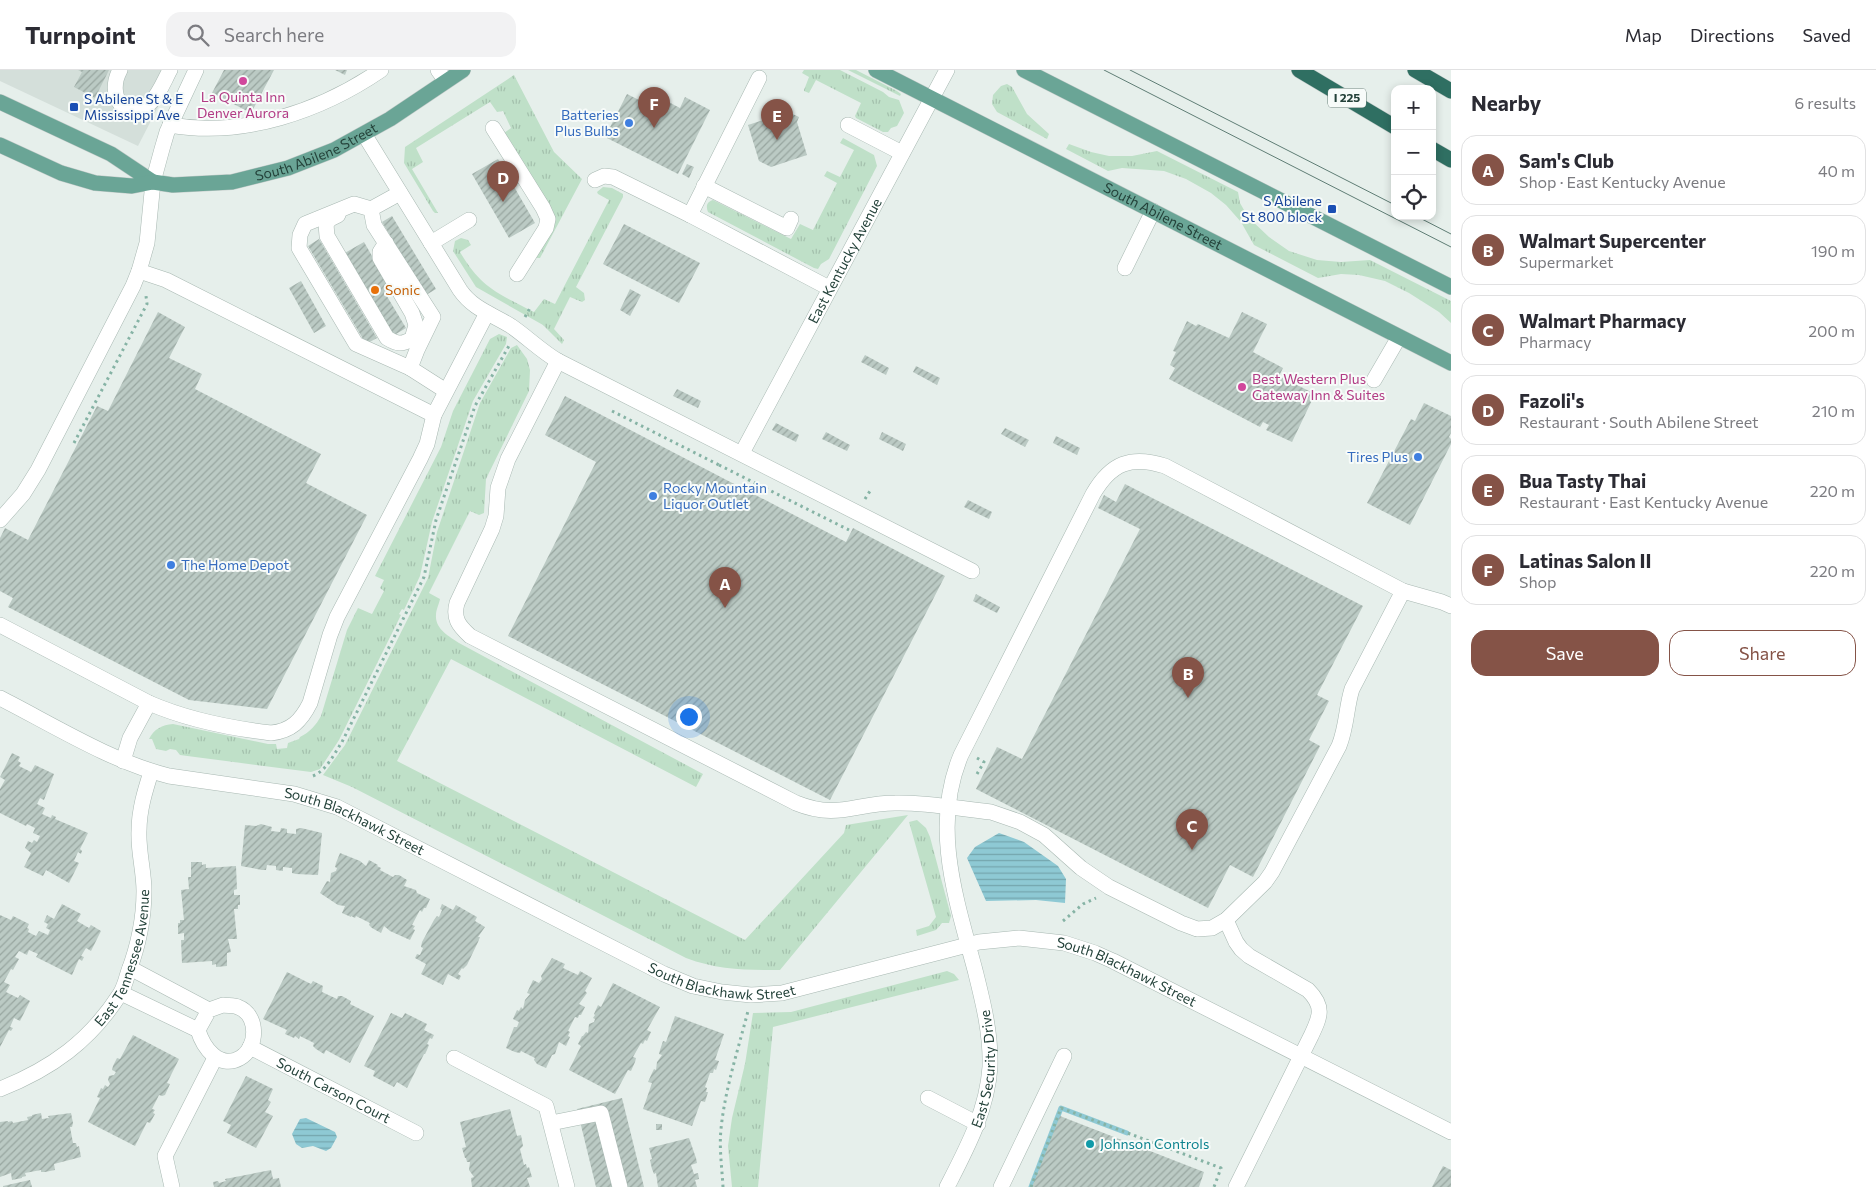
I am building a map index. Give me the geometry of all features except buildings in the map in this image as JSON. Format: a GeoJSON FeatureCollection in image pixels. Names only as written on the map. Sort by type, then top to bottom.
{"type":"FeatureCollection","features":[{"type":"Feature","properties":{"kind":"highway","name":"I 225"},"geometry":{"type":"LineString","coordinates":[[1298,70],[1391,125]]}},
{"type":"Feature","properties":{"kind":"highway"},"geometry":{"type":"LineString","coordinates":[[1415,70],[1451,91]]}},
{"type":"Feature","properties":{"kind":"highway"},"geometry":{"type":"LineString","coordinates":[[1436,151],[1451,160]]}},
{"type":"Feature","properties":{"kind":"main road","name":"South Abilene Street"},"geometry":{"type":"LineString","coordinates":[[0,145],[61,173],[95,184],[132,186],[153,182],[173,185],[210,185],[254,178],[309,161],[334,150],[364,134],[442,76],[463,70]]}},
{"type":"Feature","properties":{"kind":"main road","name":"South Abilene Street"},"geometry":{"type":"LineString","coordinates":[[876,70],[1451,363]]}},
{"type":"Feature","properties":{"kind":"main road"},"geometry":{"type":"LineString","coordinates":[[1024,70],[1451,287]]}},
{"type":"Feature","properties":{"kind":"main road","name":"South Abilene Street"},"geometry":{"type":"LineString","coordinates":[[0,102],[111,154],[153,182]]}},
{"type":"Feature","properties":{"kind":"street"},"geometry":{"type":"LineString","coordinates":[[120,70],[114,90],[115,96],[122,106],[132,111],[152,102],[170,70]]}},
{"type":"Feature","properties":{"kind":"street"},"geometry":{"type":"LineString","coordinates":[[0,520],[23,494],[38,470],[133,286],[146,243],[153,182],[162,149],[170,125],[196,70]]}},
{"type":"Feature","properties":{"kind":"street"},"geometry":{"type":"LineString","coordinates":[[170,125],[192,129],[237,127],[275,119],[333,99],[381,70]]}},
{"type":"Feature","properties":{"kind":"street","name":"East Kentucky Avenue"},"geometry":{"type":"LineString","coordinates":[[742,453],[947,70]]}},
{"type":"Feature","properties":{"kind":"street"},"geometry":{"type":"LineString","coordinates":[[690,214],[759,78]]}},
{"type":"Feature","properties":{"kind":"street"},"geometry":{"type":"LineString","coordinates":[[848,125],[902,153]]}},
{"type":"Feature","properties":{"kind":"street"},"geometry":{"type":"LineString","coordinates":[[493,128],[548,219],[546,228],[517,274]]}},
{"type":"Feature","properties":{"kind":"street"},"geometry":{"type":"LineString","coordinates":[[364,134],[466,298],[473,305],[511,326],[538,348],[558,361],[972,570]]}},
{"type":"Feature","properties":{"kind":"street"},"geometry":{"type":"LineString","coordinates":[[595,180],[604,176],[613,177],[690,214],[829,288]]}},
{"type":"Feature","properties":{"kind":"street"},"geometry":{"type":"LineString","coordinates":[[704,186],[787,228],[792,220]]}},
{"type":"Feature","properties":{"kind":"street"},"geometry":{"type":"LineString","coordinates":[[386,243],[380,252],[380,258],[412,313],[416,325],[412,339],[404,343],[397,344],[387,338],[327,236],[326,224],[330,219],[366,208],[400,193]]}},
{"type":"Feature","properties":{"kind":"street"},"geometry":{"type":"LineString","coordinates":[[410,368],[433,317],[374,225],[366,208],[354,204],[305,224],[300,235],[299,248],[356,344],[410,368],[446,391]]}},
{"type":"Feature","properties":{"kind":"street"},"geometry":{"type":"LineString","coordinates":[[1125,268],[1153,211]]}},
{"type":"Feature","properties":{"kind":"street"},"geometry":{"type":"LineString","coordinates":[[431,243],[469,220]]}},
{"type":"Feature","properties":{"kind":"street"},"geometry":{"type":"LineString","coordinates":[[139,271],[166,280],[434,415]]}},
{"type":"Feature","properties":{"kind":"street"},"geometry":{"type":"LineString","coordinates":[[0,625],[149,703],[188,718],[271,733],[282,732],[298,722],[310,703],[333,626],[420,460],[427,444],[434,415],[487,313]]}},
{"type":"Feature","properties":{"kind":"street"},"geometry":{"type":"LineString","coordinates":[[1374,380],[1399,337]]}},
{"type":"Feature","properties":{"kind":"street"},"geometry":{"type":"LineString","coordinates":[[558,361],[501,475],[496,516],[492,529],[454,612],[457,622],[462,629],[470,636],[807,808],[828,812],[895,802],[992,812],[1020,822],[1053,842],[1096,879],[1188,926],[1206,930],[1216,927],[1226,920],[1265,882],[1280,858],[1338,746],[1346,726],[1352,689],[1403,591]]}},
{"type":"Feature","properties":{"kind":"street","name":"East Security Drive"},"geometry":{"type":"LineString","coordinates":[[947,1187],[978,1124],[988,1084],[990,1055],[984,1003],[949,865],[946,833],[947,807],[952,777],[961,755],[1089,502],[1106,475],[1123,464],[1144,460],[1165,466],[1403,591],[1451,606]]}},
{"type":"Feature","properties":{"kind":"street","name":"South Blackhawk Street"},"geometry":{"type":"LineString","coordinates":[[0,698],[123,761],[151,772],[294,794],[337,807],[664,974],[708,990],[751,995],[789,992],[968,945],[1019,938],[1050,941],[1082,948],[1113,961],[1451,1132]]}},
{"type":"Feature","properties":{"kind":"street"},"geometry":{"type":"LineString","coordinates":[[123,761],[130,738],[149,703]]}},
{"type":"Feature","properties":{"kind":"street","name":"East Tennessee Avenue"},"geometry":{"type":"LineString","coordinates":[[0,1088],[30,1077],[57,1061],[96,1026],[122,993],[136,953],[142,922],[144,890],[138,830],[140,809],[151,772]]}},
{"type":"Feature","properties":{"kind":"street"},"geometry":{"type":"LineString","coordinates":[[1226,920],[1241,950],[1299,983],[1315,996],[1319,1004],[1320,1014],[1317,1024],[1236,1187]]}},
{"type":"Feature","properties":{"kind":"street"},"geometry":{"type":"LineString","coordinates":[[130,968],[209,1010]]}},
{"type":"Feature","properties":{"kind":"street"},"geometry":{"type":"LineString","coordinates":[[122,993],[198,1030]]}},
{"type":"Feature","properties":{"kind":"street"},"geometry":{"type":"LineString","coordinates":[[223,1005],[238,1006],[252,1020],[255,1030],[250,1047],[240,1058],[228,1061],[215,1058],[202,1043],[198,1030],[209,1010],[223,1005]]}},
{"type":"Feature","properties":{"kind":"street","name":"South Carson Court"},"geometry":{"type":"LineString","coordinates":[[250,1047],[416,1133]]}},
{"type":"Feature","properties":{"kind":"street"},"geometry":{"type":"LineString","coordinates":[[1001,1187],[1064,1056]]}},
{"type":"Feature","properties":{"kind":"street"},"geometry":{"type":"LineString","coordinates":[[172,1187],[165,1156],[215,1058]]}},
{"type":"Feature","properties":{"kind":"street"},"geometry":{"type":"LineString","coordinates":[[454,1058],[546,1106],[567,1187]]}},
{"type":"Feature","properties":{"kind":"street"},"geometry":{"type":"LineString","coordinates":[[928,1098],[978,1124]]}},
{"type":"Feature","properties":{"kind":"street"},"geometry":{"type":"LineString","coordinates":[[551,1123],[601,1113],[620,1187]]}},
{"type":"Feature","properties":{"kind":"path"},"geometry":{"type":"LineString","coordinates":[[74,443],[147,304],[146,296]]}},
{"type":"Feature","properties":{"kind":"path"},"geometry":{"type":"LineString","coordinates":[[524,318],[530,308]]}},
{"type":"Feature","properties":{"kind":"path"},"geometry":{"type":"LineString","coordinates":[[313,776],[320,773],[342,742],[424,577],[436,520],[476,406],[510,342]]}},
{"type":"Feature","properties":{"kind":"path"},"geometry":{"type":"LineString","coordinates":[[612,411],[849,530]]}},
{"type":"Feature","properties":{"kind":"path"},"geometry":{"type":"LineString","coordinates":[[719,465],[722,461]]}},
{"type":"Feature","properties":{"kind":"path"},"geometry":{"type":"LineString","coordinates":[[865,500],[870,491]]}},
{"type":"Feature","properties":{"kind":"path"},"geometry":{"type":"LineString","coordinates":[[972,755],[984,762],[977,774]]}},
{"type":"Feature","properties":{"kind":"path"},"geometry":{"type":"LineString","coordinates":[[1063,921],[1083,904],[1100,896]]}},
{"type":"Feature","properties":{"kind":"path"},"geometry":{"type":"LineString","coordinates":[[723,1187],[720,1144],[721,1128],[725,1102],[748,1011]]}},
{"type":"Feature","properties":{"kind":"path"},"geometry":{"type":"LineString","coordinates":[[1031,1187],[1061,1108],[1221,1168],[1214,1187]]}},
{"type":"Feature","properties":{"kind":"shaded area"},"geometry":{"type":"Polygon","coordinates":[[[0,70],[177,70],[138,146],[0,81],[0,70]]]}},
{"type":"Feature","properties":{"kind":"green space"},"geometry":{"type":"Polygon","coordinates":[[[804,70],[840,70],[889,97],[899,100],[904,113],[897,126],[891,128],[888,132],[883,132],[856,118],[855,116],[861,103],[816,80],[809,93],[804,91],[809,77],[802,73],[804,70]]]}},
{"type":"Feature","properties":{"kind":"green space"},"geometry":{"type":"Polygon","coordinates":[[[848,70],[856,70],[901,94],[900,96],[848,70]]]}},
{"type":"Feature","properties":{"kind":"green space"},"geometry":{"type":"Polygon","coordinates":[[[514,75],[554,152],[582,179],[540,258],[536,258],[550,233],[504,133],[511,128],[503,111],[497,112],[490,102],[416,148],[423,162],[412,169],[438,213],[433,211],[404,163],[405,147],[514,75]]]}},
{"type":"Feature","properties":{"kind":"green space"},"geometry":{"type":"Polygon","coordinates":[[[1007,84],[1012,87],[1027,114],[1049,134],[1047,139],[997,112],[992,104],[993,95],[1001,86],[1007,84]]]}},
{"type":"Feature","properties":{"kind":"green space"},"geometry":{"type":"Polygon","coordinates":[[[843,138],[874,155],[877,166],[829,259],[821,264],[818,269],[708,212],[707,205],[713,200],[791,239],[800,224],[813,230],[837,183],[824,176],[827,171],[840,177],[854,150],[840,143],[843,138]]]}},
{"type":"Feature","properties":{"kind":"green space"},"geometry":{"type":"Polygon","coordinates":[[[1069,144],[1109,156],[1132,156],[1157,151],[1238,192],[1240,203],[1248,217],[1269,237],[1289,251],[1317,260],[1341,262],[1370,260],[1451,301],[1451,323],[1439,312],[1409,293],[1385,281],[1359,275],[1341,274],[1318,278],[1254,245],[1241,222],[1226,205],[1211,193],[1186,179],[1164,171],[1122,168],[1108,171],[1066,149],[1069,144]]]}},
{"type":"Feature","properties":{"kind":"green space"},"geometry":{"type":"Polygon","coordinates":[[[603,187],[612,188],[623,194],[623,197],[576,287],[584,293],[585,300],[582,302],[570,297],[554,329],[564,340],[562,344],[543,325],[476,287],[453,251],[455,241],[461,238],[468,240],[471,245],[460,252],[483,282],[501,295],[534,312],[544,299],[555,304],[609,200],[597,192],[603,187]]]}},
{"type":"Feature","properties":{"kind":"green space"},"geometry":{"type":"Polygon","coordinates":[[[499,334],[507,337],[506,344],[473,401],[432,522],[420,576],[404,610],[402,609],[399,614],[401,615],[339,740],[320,769],[311,772],[180,755],[176,750],[156,749],[152,739],[149,739],[151,736],[156,730],[173,724],[268,744],[276,744],[277,749],[287,748],[288,743],[299,739],[315,725],[321,716],[347,630],[358,608],[372,614],[384,591],[380,588],[384,580],[375,576],[441,447],[453,411],[490,339],[499,334]]]}},
{"type":"Feature","properties":{"kind":"green space"},"geometry":{"type":"Polygon","coordinates":[[[517,345],[527,359],[530,370],[529,391],[486,479],[484,513],[479,515],[470,511],[429,593],[440,599],[436,620],[443,632],[459,643],[703,774],[696,787],[451,659],[397,761],[745,940],[844,833],[846,825],[908,815],[780,970],[721,967],[686,958],[352,787],[323,775],[345,745],[428,578],[437,532],[480,403],[511,348],[517,345]]]}},
{"type":"Feature","properties":{"kind":"green space"},"geometry":{"type":"Polygon","coordinates":[[[917,820],[926,828],[930,837],[951,916],[949,923],[942,923],[936,930],[917,936],[916,930],[929,926],[936,917],[909,822],[917,820]]]}},
{"type":"Feature","properties":{"kind":"green space"},"geometry":{"type":"Polygon","coordinates":[[[947,971],[954,974],[959,980],[773,1027],[758,1187],[732,1187],[728,1146],[732,1118],[745,1064],[753,1013],[791,1012],[947,971]]]}},
{"type":"Feature","properties":{"kind":"water"},"geometry":{"type":"Polygon","coordinates":[[[999,833],[1024,842],[1058,866],[1066,879],[1065,903],[1036,900],[986,901],[967,858],[975,847],[999,833]]]}},
{"type":"Feature","properties":{"kind":"water"},"geometry":{"type":"Polygon","coordinates":[[[306,1118],[335,1132],[337,1137],[331,1148],[326,1151],[313,1146],[302,1148],[296,1144],[292,1134],[300,1119],[306,1118]]]}},
{"type":"Feature","properties":{"kind":"waterway"},"geometry":{"type":"LineString","coordinates":[[1031,1187],[1061,1108],[1127,1133]]}},
{"type":"Feature","properties":{"kind":"tram line"},"geometry":{"type":"LineString","coordinates":[[1104,70],[1451,247]]}},
{"type":"Feature","properties":{"kind":"tram line"},"geometry":{"type":"LineString","coordinates":[[1130,70],[1391,203]]}},
{"type":"Feature","properties":{"kind":"tram line"},"geometry":{"type":"LineString","coordinates":[[1424,220],[1451,234]]}},
{"type":"Feature","properties":{"kind":"place","name":"La Quinta Inn Denver Aurora"},"geometry":{"type":"Point","coordinates":[243,81]}},
{"type":"Feature","properties":{"kind":"place","name":"S Abilene St & E Mississippi Ave"},"geometry":{"type":"Point","coordinates":[74,107]}},
{"type":"Feature","properties":{"kind":"place","name":"Batteries Plus Bulbs"},"geometry":{"type":"Point","coordinates":[629,123]}},
{"type":"Feature","properties":{"kind":"place","name":"Latinas Salon II"},"geometry":{"type":"Point","coordinates":[654,128]}},
{"type":"Feature","properties":{"kind":"place","name":"Bua Tasty Thai"},"geometry":{"type":"Point","coordinates":[777,140]}},
{"type":"Feature","properties":{"kind":"place","name":"Fazoli's"},"geometry":{"type":"Point","coordinates":[503,202]}},
{"type":"Feature","properties":{"kind":"place","name":"S Abilene St 800 block"},"geometry":{"type":"Point","coordinates":[1332,209]}},
{"type":"Feature","properties":{"kind":"place","name":"Sonic"},"geometry":{"type":"Point","coordinates":[375,290]}},
{"type":"Feature","properties":{"kind":"place","name":"Best Western Plus Gateway Inn & Suites"},"geometry":{"type":"Point","coordinates":[1242,387]}},
{"type":"Feature","properties":{"kind":"place","name":"Tires Plus"},"geometry":{"type":"Point","coordinates":[1418,457]}},
{"type":"Feature","properties":{"kind":"place","name":"Rocky Mountain Liquor Outlet"},"geometry":{"type":"Point","coordinates":[653,496]}},
{"type":"Feature","properties":{"kind":"place","name":"The Home Depot"},"geometry":{"type":"Point","coordinates":[171,565]}},
{"type":"Feature","properties":{"kind":"place","name":"Sam's Club"},"geometry":{"type":"Point","coordinates":[725,608]}},
{"type":"Feature","properties":{"kind":"place","name":"Walmart Supercenter"},"geometry":{"type":"Point","coordinates":[1188,698]}},
{"type":"Feature","properties":{"kind":"place","name":"Walmart Pharmacy"},"geometry":{"type":"Point","coordinates":[1192,850]}},
{"type":"Feature","properties":{"kind":"place","name":"Johnson Controls"},"geometry":{"type":"Point","coordinates":[1090,1144]}}]}
